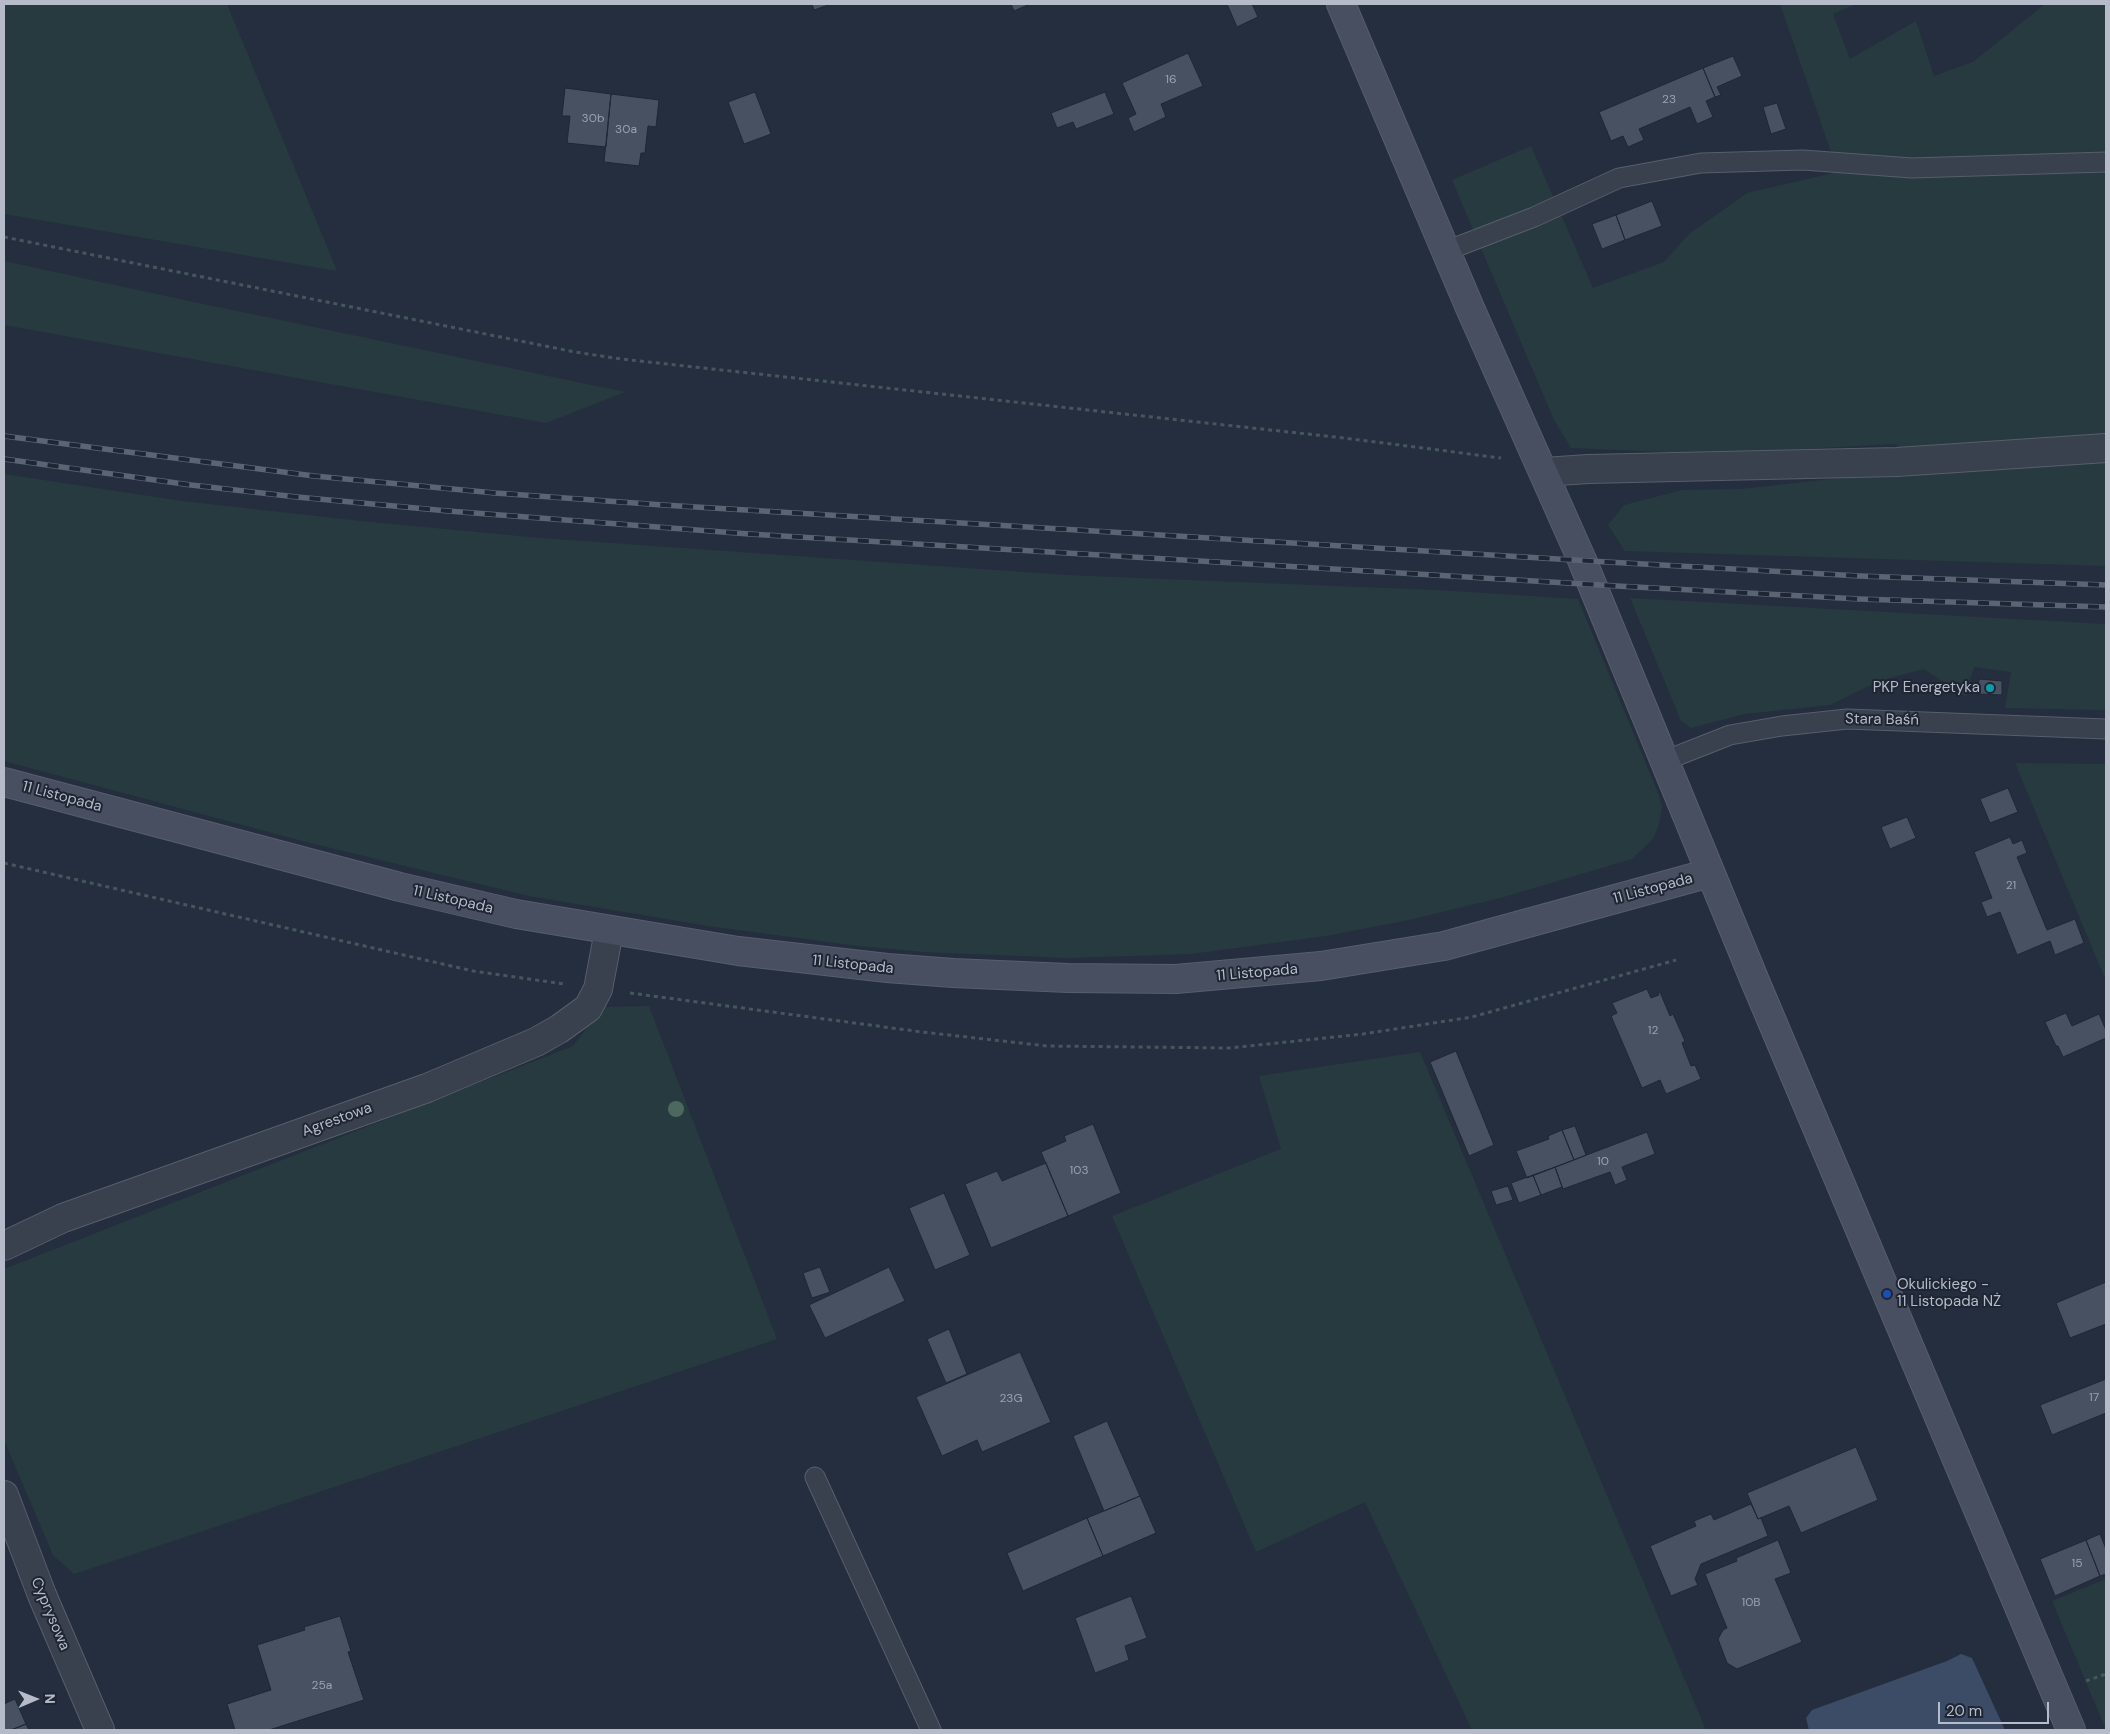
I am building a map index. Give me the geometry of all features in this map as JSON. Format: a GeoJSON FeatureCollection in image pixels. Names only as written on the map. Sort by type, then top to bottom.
{"type":"FeatureCollection","features":[{"type":"Feature","properties":{"kind":"street"},"geometry":{"type":"LineString","coordinates":[[1341,4],[1446,251],[1544,472],[1710,873],[2071,1730]]}},
{"type":"Feature","properties":{"kind":"street"},"geometry":{"type":"LineString","coordinates":[[1544,472],[1588,468],[1897,462],[2106,448]]}},
{"type":"Feature","properties":{"kind":"street","name":"11 Listopada"},"geometry":{"type":"LineString","coordinates":[[4,782],[400,888],[516,914],[738,952],[887,968],[1049,978],[1176,979],[1321,966],[1444,946],[1710,873]]}},
{"type":"Feature","properties":{"kind":"street","name":"Agrestowa"},"geometry":{"type":"LineString","coordinates":[[4,1246],[64,1218],[427,1088],[536,1042],[560,1029],[588,1008],[598,989],[609,931]]}},
{"type":"Feature","properties":{"kind":"street","name":"Cyprysowa"},"geometry":{"type":"LineString","coordinates":[[4,1496],[42,1595],[100,1730]]}},
{"type":"Feature","properties":{"kind":"lane"},"geometry":{"type":"LineString","coordinates":[[1446,251],[1534,217],[1619,178],[1701,163],[1803,160],[1912,168],[2106,162]]}},
{"type":"Feature","properties":{"kind":"lane","name":"Stara Baśń"},"geometry":{"type":"LineString","coordinates":[[1664,761],[1730,735],[1782,726],[1847,719],[2106,729]]}},
{"type":"Feature","properties":{"kind":"lane"},"geometry":{"type":"LineString","coordinates":[[815,1477],[931,1730]]}},
{"type":"Feature","properties":{"kind":"path"},"geometry":{"type":"LineString","coordinates":[[4,238],[575,352],[621,359],[1344,438],[1502,458],[1544,472]]}},
{"type":"Feature","properties":{"kind":"path"},"geometry":{"type":"LineString","coordinates":[[2079,1684],[2106,1674]]}},
{"type":"Feature","properties":{"kind":"green space"},"geometry":{"type":"Polygon","coordinates":[[[4,4],[227,4],[337,271],[4,214],[4,4]]]}},
{"type":"Feature","properties":{"kind":"green space"},"geometry":{"type":"Polygon","coordinates":[[[1780,4],[1857,4],[1833,14],[1850,59],[1916,21],[1934,76],[1973,62],[2045,4],[2106,4],[2106,566],[1625,551],[1608,525],[1624,505],[1682,490],[1741,489],[1849,477],[1917,476],[1896,444],[1711,454],[1571,448],[1554,420],[1452,180],[1531,146],[1593,288],[1664,262],[1689,234],[1747,193],[1838,172],[1780,4]]]}},
{"type":"Feature","properties":{"kind":"green space"},"geometry":{"type":"Polygon","coordinates":[[[4,261],[625,392],[546,423],[4,325],[4,261]]]}},
{"type":"Feature","properties":{"kind":"green space"},"geometry":{"type":"Polygon","coordinates":[[[4,474],[182,501],[540,538],[1066,575],[1435,590],[1578,599],[1659,795],[1662,807],[1659,825],[1653,839],[1632,859],[1504,897],[1409,920],[1326,936],[1191,954],[1068,958],[924,952],[858,946],[708,926],[529,896],[302,841],[4,761],[4,474]]]}},
{"type":"Feature","properties":{"kind":"green space"},"geometry":{"type":"Polygon","coordinates":[[[1630,598],[2106,624],[2106,710],[2005,708],[2011,672],[1974,667],[1965,696],[1924,669],[1879,681],[1830,705],[1745,714],[1691,728],[1681,721],[1630,598]]]}},
{"type":"Feature","properties":{"kind":"green space"},"geometry":{"type":"Polygon","coordinates":[[[2015,763],[2106,764],[2106,981],[2015,763]]]}},
{"type":"Feature","properties":{"kind":"green space"},"geometry":{"type":"Polygon","coordinates":[[[649,1006],[777,1339],[74,1574],[53,1555],[4,1440],[4,1269],[573,1046],[603,1007],[649,1006]]]}},
{"type":"Feature","properties":{"kind":"green space"},"geometry":{"type":"Polygon","coordinates":[[[1420,1052],[1706,1730],[1472,1730],[1365,1502],[1256,1552],[1112,1216],[1281,1149],[1259,1076],[1420,1052]]]}},
{"type":"Feature","properties":{"kind":"green space"},"geometry":{"type":"Polygon","coordinates":[[[2106,1579],[2106,1730],[2052,1601],[2106,1579]]]}},
{"type":"Feature","properties":{"kind":"water"},"geometry":{"type":"Polygon","coordinates":[[[1961,1654],[1972,1658],[2005,1730],[1809,1730],[1806,1718],[1812,1710],[1947,1661],[1961,1654]]]}},
{"type":"Feature","properties":{"kind":"building"},"geometry":{"type":"Polygon","coordinates":[[[812,4],[831,4],[814,10],[812,4]]]}},
{"type":"Feature","properties":{"kind":"building"},"geometry":{"type":"Polygon","coordinates":[[[1011,4],[1030,4],[1014,11],[1011,4]]]}},
{"type":"Feature","properties":{"kind":"building"},"geometry":{"type":"Polygon","coordinates":[[[1227,4],[1252,4],[1258,17],[1237,27],[1227,4]]]}},
{"type":"Feature","properties":{"kind":"building"},"geometry":{"type":"Polygon","coordinates":[[[1188,53],[1203,86],[1161,104],[1166,117],[1134,132],[1128,118],[1136,114],[1122,83],[1188,53]]]}},
{"type":"Feature","properties":{"kind":"building"},"geometry":{"type":"Polygon","coordinates":[[[1733,56],[1742,76],[1717,87],[1721,95],[1715,97],[1703,68],[1733,56]]]}},
{"type":"Feature","properties":{"kind":"building"},"geometry":{"type":"Polygon","coordinates":[[[1703,68],[1715,97],[1706,101],[1713,117],[1697,124],[1690,107],[1639,129],[1644,140],[1628,147],[1623,136],[1611,141],[1599,112],[1703,68]]]}},
{"type":"Feature","properties":{"kind":"building"},"geometry":{"type":"Polygon","coordinates":[[[565,88],[611,94],[606,147],[567,143],[570,116],[562,116],[565,88]]]}},
{"type":"Feature","properties":{"kind":"building"},"geometry":{"type":"Polygon","coordinates":[[[755,92],[771,134],[744,144],[728,102],[755,92]]]}},
{"type":"Feature","properties":{"kind":"building"},"geometry":{"type":"Polygon","coordinates":[[[1105,92],[1114,114],[1076,129],[1073,122],[1057,128],[1051,113],[1105,92]]]}},
{"type":"Feature","properties":{"kind":"building"},"geometry":{"type":"Polygon","coordinates":[[[611,94],[659,100],[656,127],[648,126],[645,153],[641,153],[639,166],[604,162],[611,94]]]}},
{"type":"Feature","properties":{"kind":"building"},"geometry":{"type":"Polygon","coordinates":[[[1777,103],[1786,129],[1771,134],[1763,107],[1777,103]]]}},
{"type":"Feature","properties":{"kind":"building"},"geometry":{"type":"Polygon","coordinates":[[[1652,201],[1662,226],[1625,240],[1616,215],[1652,201]]]}},
{"type":"Feature","properties":{"kind":"building"},"geometry":{"type":"Polygon","coordinates":[[[1616,215],[1625,240],[1602,249],[1592,224],[1616,215]]]}},
{"type":"Feature","properties":{"kind":"building","name":"PKP Energetyka"},"geometry":{"type":"Polygon","coordinates":[[[1979,679],[2002,681],[2002,695],[1978,694],[1979,679]]]}},
{"type":"Feature","properties":{"kind":"building"},"geometry":{"type":"Polygon","coordinates":[[[2008,788],[2018,812],[1990,823],[1980,799],[2008,788]]]}},
{"type":"Feature","properties":{"kind":"building"},"geometry":{"type":"Polygon","coordinates":[[[1907,817],[1916,838],[1890,849],[1881,827],[1907,817]]]}},
{"type":"Feature","properties":{"kind":"building"},"geometry":{"type":"Polygon","coordinates":[[[2010,837],[2013,844],[2022,840],[2027,853],[2017,857],[2047,930],[2075,919],[2084,943],[2055,955],[2050,941],[2017,955],[2000,912],[1987,917],[1981,902],[1992,898],[1974,852],[2010,837]]]}},
{"type":"Feature","properties":{"kind":"building"},"geometry":{"type":"Polygon","coordinates":[[[1647,989],[1651,998],[1659,995],[1658,993],[1660,992],[1670,1016],[1673,1014],[1685,1041],[1682,1043],[1691,1066],[1695,1065],[1701,1079],[1666,1094],[1660,1080],[1642,1088],[1611,1016],[1617,1013],[1612,1003],[1647,989]]]}},
{"type":"Feature","properties":{"kind":"building"},"geometry":{"type":"Polygon","coordinates":[[[2066,1013],[2072,1026],[2099,1014],[2106,1030],[2106,1038],[2063,1057],[2045,1022],[2066,1013]]]}},
{"type":"Feature","properties":{"kind":"building"},"geometry":{"type":"Polygon","coordinates":[[[1456,1051],[1494,1145],[1469,1156],[1430,1062],[1456,1051]]]}},
{"type":"Feature","properties":{"kind":"building"},"geometry":{"type":"Polygon","coordinates":[[[1093,1124],[1121,1193],[1068,1216],[1041,1152],[1066,1141],[1064,1136],[1093,1124]]]}},
{"type":"Feature","properties":{"kind":"building"},"geometry":{"type":"Polygon","coordinates":[[[1575,1126],[1586,1155],[1574,1160],[1562,1130],[1575,1126]]]}},
{"type":"Feature","properties":{"kind":"building"},"geometry":{"type":"Polygon","coordinates":[[[1562,1130],[1574,1160],[1527,1178],[1516,1151],[1549,1139],[1548,1136],[1562,1130]]]}},
{"type":"Feature","properties":{"kind":"building"},"geometry":{"type":"Polygon","coordinates":[[[1647,1132],[1655,1154],[1622,1167],[1627,1180],[1615,1185],[1610,1172],[1563,1189],[1555,1167],[1647,1132]]]}},
{"type":"Feature","properties":{"kind":"building"},"geometry":{"type":"Polygon","coordinates":[[[1046,1163],[1068,1216],[991,1248],[965,1184],[997,1171],[1002,1181],[1046,1163]]]}},
{"type":"Feature","properties":{"kind":"building"},"geometry":{"type":"Polygon","coordinates":[[[1555,1167],[1562,1187],[1541,1195],[1533,1175],[1555,1167]]]}},
{"type":"Feature","properties":{"kind":"building"},"geometry":{"type":"Polygon","coordinates":[[[1533,1175],[1541,1195],[1519,1203],[1511,1183],[1533,1175]]]}},
{"type":"Feature","properties":{"kind":"building"},"geometry":{"type":"Polygon","coordinates":[[[1508,1186],[1513,1200],[1496,1205],[1491,1191],[1508,1186]]]}},
{"type":"Feature","properties":{"kind":"building"},"geometry":{"type":"Polygon","coordinates":[[[944,1193],[970,1255],[935,1270],[909,1208],[944,1193]]]}},
{"type":"Feature","properties":{"kind":"building"},"geometry":{"type":"Polygon","coordinates":[[[820,1267],[830,1292],[812,1298],[803,1273],[820,1267]]]}},
{"type":"Feature","properties":{"kind":"building"},"geometry":{"type":"Polygon","coordinates":[[[889,1267],[905,1301],[825,1338],[809,1305],[889,1267]]]}},
{"type":"Feature","properties":{"kind":"building"},"geometry":{"type":"Polygon","coordinates":[[[2106,1282],[2106,1324],[2070,1338],[2056,1303],[2106,1282]]]}},
{"type":"Feature","properties":{"kind":"building"},"geometry":{"type":"Polygon","coordinates":[[[949,1329],[967,1374],[946,1383],[927,1339],[949,1329]]]}},
{"type":"Feature","properties":{"kind":"building"},"geometry":{"type":"Polygon","coordinates":[[[1020,1352],[1051,1422],[982,1452],[977,1440],[942,1456],[916,1397],[1020,1352]]]}},
{"type":"Feature","properties":{"kind":"building"},"geometry":{"type":"Polygon","coordinates":[[[2106,1379],[2106,1413],[2052,1435],[2040,1405],[2106,1379]]]}},
{"type":"Feature","properties":{"kind":"building"},"geometry":{"type":"Polygon","coordinates":[[[1107,1421],[1140,1496],[1104,1511],[1073,1436],[1107,1421]]]}},
{"type":"Feature","properties":{"kind":"building"},"geometry":{"type":"Polygon","coordinates":[[[1856,1447],[1878,1500],[1801,1533],[1789,1506],[1758,1519],[1747,1493],[1856,1447]]]}},
{"type":"Feature","properties":{"kind":"building"},"geometry":{"type":"Polygon","coordinates":[[[1140,1496],[1156,1533],[1103,1556],[1087,1518],[1140,1496]]]}},
{"type":"Feature","properties":{"kind":"building"},"geometry":{"type":"Polygon","coordinates":[[[1751,1504],[1758,1519],[1761,1518],[1768,1536],[1701,1564],[1695,1579],[1698,1585],[1671,1596],[1650,1546],[1696,1526],[1694,1521],[1711,1514],[1714,1520],[1751,1504]]]}},
{"type":"Feature","properties":{"kind":"building"},"geometry":{"type":"Polygon","coordinates":[[[1087,1518],[1103,1556],[1023,1591],[1007,1553],[1087,1518]]]}},
{"type":"Feature","properties":{"kind":"building"},"geometry":{"type":"Polygon","coordinates":[[[2100,1534],[2106,1549],[2106,1574],[2100,1576],[2086,1540],[2100,1534]]]}},
{"type":"Feature","properties":{"kind":"building"},"geometry":{"type":"Polygon","coordinates":[[[1778,1540],[1791,1573],[1775,1579],[1802,1642],[1737,1669],[1727,1663],[1718,1639],[1723,1630],[1727,1628],[1705,1574],[1737,1561],[1736,1558],[1778,1540]]]}},
{"type":"Feature","properties":{"kind":"building"},"geometry":{"type":"Polygon","coordinates":[[[2086,1540],[2100,1576],[2055,1596],[2040,1559],[2086,1540]]]}},
{"type":"Feature","properties":{"kind":"building"},"geometry":{"type":"Polygon","coordinates":[[[1131,1596],[1147,1638],[1125,1646],[1129,1660],[1095,1673],[1075,1618],[1131,1596]]]}},
{"type":"Feature","properties":{"kind":"building"},"geometry":{"type":"Polygon","coordinates":[[[340,1616],[351,1651],[348,1652],[364,1700],[269,1730],[235,1730],[227,1704],[271,1690],[257,1645],[305,1630],[304,1627],[340,1616]]]}},
{"type":"Feature","properties":{"kind":"building"},"geometry":{"type":"Polygon","coordinates":[[[15,1699],[26,1724],[11,1730],[4,1730],[4,1704],[15,1699]]]}},
{"type":"Feature","properties":{"kind":"building"},"geometry":{"type":"Polygon","coordinates":[[[26,1724],[29,1730],[11,1730],[26,1724]]]}},
{"type":"Feature","properties":{"kind":"railway"},"geometry":{"type":"LineString","coordinates":[[4,436],[314,476],[495,493],[663,505],[1607,562],[1860,576],[2106,585]]}},
{"type":"Feature","properties":{"kind":"railway"},"geometry":{"type":"LineString","coordinates":[[4,459],[191,485],[297,497],[448,511],[749,534],[1617,586],[1859,599],[2106,607]]}},
{"type":"Feature","properties":{"kind":"place","name":"PKP Energetyka"},"geometry":{"type":"Point","coordinates":[1990,688]}},
{"type":"Feature","properties":{"kind":"place","name":"Okulickiego - 11 Listopada NŻ"},"geometry":{"type":"Point","coordinates":[1887,1294]}}]}
